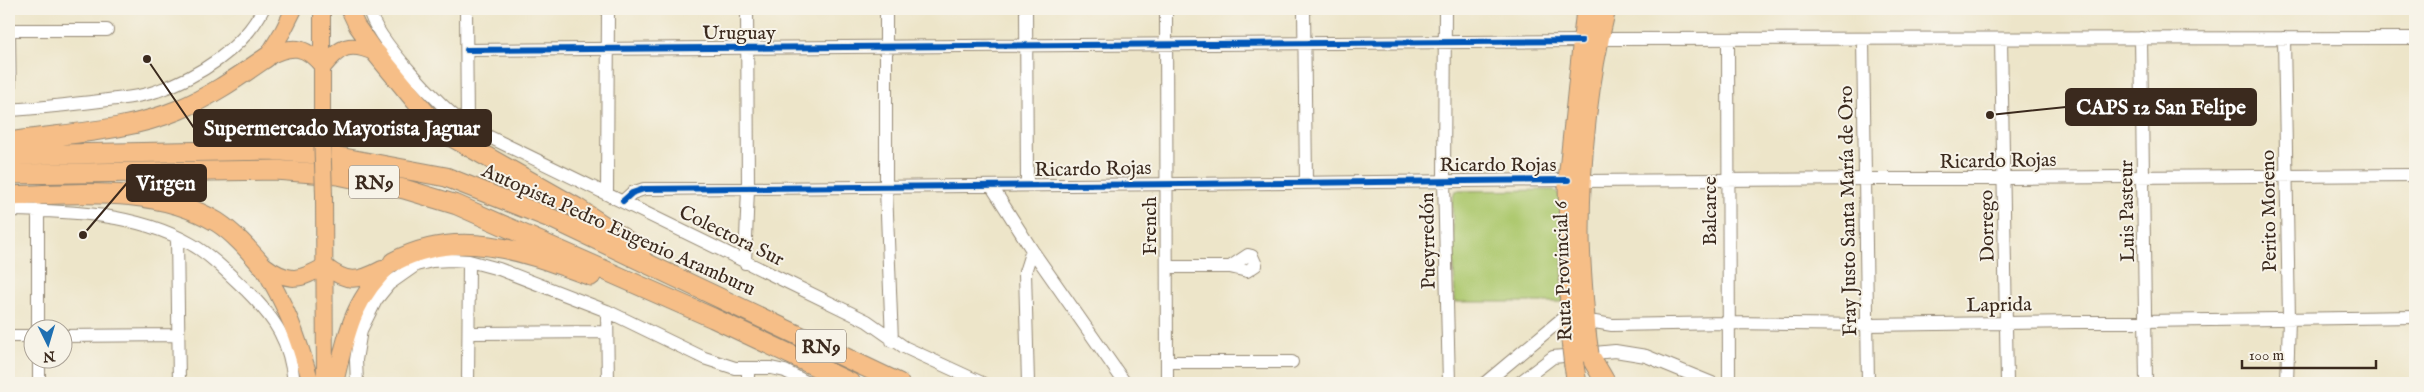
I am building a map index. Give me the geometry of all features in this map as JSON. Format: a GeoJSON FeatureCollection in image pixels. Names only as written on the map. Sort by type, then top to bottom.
{"type":"FeatureCollection","features":[{"type":"Feature","properties":{"kind":"highway","name":"Ruta Provincial 6"},"geometry":{"type":"LineString","coordinates":[[1580,331],[1569,313],[1575,181],[1591,40],[1586,9]]}},
{"type":"Feature","properties":{"kind":"highway","name":"Ruta Provincial 6"},"geometry":{"type":"LineString","coordinates":[[1591,40],[1606,9]]}},
{"type":"Feature","properties":{"kind":"highway"},"geometry":{"type":"LineString","coordinates":[[376,53],[432,121],[445,133],[577,208],[646,253],[668,273]]}},
{"type":"Feature","properties":{"kind":"highway"},"geometry":{"type":"LineString","coordinates":[[9,142],[134,124],[161,116],[213,94],[266,57]]}},
{"type":"Feature","properties":{"kind":"highway","name":"Autopista Pedro Eugenio Aramburu"},"geometry":{"type":"LineString","coordinates":[[9,155],[270,150],[328,155],[446,177],[555,220],[899,383]]}},
{"type":"Feature","properties":{"kind":"highway","name":"RN9"},"geometry":{"type":"LineString","coordinates":[[9,174],[275,170],[338,175],[404,189],[457,205],[713,318],[851,383]]}},
{"type":"Feature","properties":{"kind":"highway","name":"Ruta Provincial 6"},"geometry":{"type":"LineString","coordinates":[[1575,181],[1580,235],[1580,331],[1585,375]]}},
{"type":"Feature","properties":{"kind":"highway"},"geometry":{"type":"LineString","coordinates":[[9,196],[104,194],[142,197],[174,204],[218,223],[232,234],[261,264]]}},
{"type":"Feature","properties":{"kind":"highway"},"geometry":{"type":"LineString","coordinates":[[393,262],[406,255],[431,248],[484,244],[570,269],[713,318]]}},
{"type":"Feature","properties":{"kind":"main road"},"geometry":{"type":"LineString","coordinates":[[266,57],[283,31],[294,9]]}},
{"type":"Feature","properties":{"kind":"main road"},"geometry":{"type":"LineString","coordinates":[[322,9],[325,266],[324,383]]}},
{"type":"Feature","properties":{"kind":"main road"},"geometry":{"type":"LineString","coordinates":[[349,9],[357,26],[376,53]]}},
{"type":"Feature","properties":{"kind":"main road"},"geometry":{"type":"LineString","coordinates":[[323,67],[335,52],[342,48],[363,47],[376,53]]}},
{"type":"Feature","properties":{"kind":"main road"},"geometry":{"type":"LineString","coordinates":[[266,57],[281,49],[301,49],[310,53],[323,67]]}},
{"type":"Feature","properties":{"kind":"main road"},"geometry":{"type":"LineString","coordinates":[[325,266],[338,276],[358,279],[393,262]]}},
{"type":"Feature","properties":{"kind":"main road"},"geometry":{"type":"LineString","coordinates":[[336,383],[353,315],[360,300],[374,279],[393,262]]}},
{"type":"Feature","properties":{"kind":"main road"},"geometry":{"type":"LineString","coordinates":[[261,264],[278,276],[292,278],[309,275],[325,266]]}},
{"type":"Feature","properties":{"kind":"main road"},"geometry":{"type":"LineString","coordinates":[[261,264],[283,300],[300,345],[311,383]]}},
{"type":"Feature","properties":{"kind":"street"},"geometry":{"type":"LineString","coordinates":[[107,30],[9,30],[9,110],[138,96],[156,91],[192,75],[236,45],[263,9]]}},
{"type":"Feature","properties":{"kind":"street","name":"Colectora Sur"},"geometry":{"type":"LineString","coordinates":[[369,9],[374,23],[382,35],[434,98],[467,126],[867,321],[892,341],[982,383]]}},
{"type":"Feature","properties":{"kind":"street"},"geometry":{"type":"LineString","coordinates":[[466,9],[467,126]]}},
{"type":"Feature","properties":{"kind":"street"},"geometry":{"type":"LineString","coordinates":[[607,193],[608,9]]}},
{"type":"Feature","properties":{"kind":"street"},"geometry":{"type":"LineString","coordinates":[[745,263],[748,189],[747,9]]}},
{"type":"Feature","properties":{"kind":"street"},"geometry":{"type":"LineString","coordinates":[[886,9],[886,189],[892,341]]}},
{"type":"Feature","properties":{"kind":"street"},"geometry":{"type":"LineString","coordinates":[[1026,9],[1027,185]]}},
{"type":"Feature","properties":{"kind":"street","name":"French"},"geometry":{"type":"LineString","coordinates":[[1166,9],[1168,183],[1167,383]]}},
{"type":"Feature","properties":{"kind":"street"},"geometry":{"type":"LineString","coordinates":[[1304,9],[1306,182]]}},
{"type":"Feature","properties":{"kind":"street","name":"Pueyrredón"},"geometry":{"type":"LineString","coordinates":[[1445,9],[1444,181],[1449,383]]}},
{"type":"Feature","properties":{"kind":"street","name":"Luis Pasteur"},"geometry":{"type":"LineString","coordinates":[[2141,38],[2146,383]]}},
{"type":"Feature","properties":{"kind":"street","name":"Perito Moreno"},"geometry":{"type":"LineString","coordinates":[[2284,38],[2289,318],[2287,383]]}},
{"type":"Feature","properties":{"kind":"street","name":"Uruguay"},"geometry":{"type":"LineString","coordinates":[[467,50],[1728,39],[2415,38]]}},
{"type":"Feature","properties":{"kind":"street","name":"Balcarce"},"geometry":{"type":"LineString","coordinates":[[1728,39],[1729,383]]}},
{"type":"Feature","properties":{"kind":"street","name":"Fray Justo Santa María de Oro"},"geometry":{"type":"LineString","coordinates":[[1863,39],[1868,383]]}},
{"type":"Feature","properties":{"kind":"street","name":"Dorrego"},"geometry":{"type":"LineString","coordinates":[[2001,39],[2007,383]]}},
{"type":"Feature","properties":{"kind":"street","name":"Ricardo Rojas"},"geometry":{"type":"LineString","coordinates":[[623,201],[632,193],[644,189],[886,189],[1168,183],[1444,181],[1727,182],[2415,175]]}},
{"type":"Feature","properties":{"kind":"street"},"geometry":{"type":"LineString","coordinates":[[992,187],[1032,250],[1125,383]]}},
{"type":"Feature","properties":{"kind":"street"},"geometry":{"type":"LineString","coordinates":[[9,210],[38,210],[103,216],[133,221],[193,245],[234,278],[266,310],[283,335],[294,383]]}},
{"type":"Feature","properties":{"kind":"street"},"geometry":{"type":"LineString","coordinates":[[38,210],[38,320]]}},
{"type":"Feature","properties":{"kind":"street"},"geometry":{"type":"LineString","coordinates":[[177,237],[178,383]]}},
{"type":"Feature","properties":{"kind":"street"},"geometry":{"type":"LineString","coordinates":[[1028,383],[1025,272],[1032,250]]}},
{"type":"Feature","properties":{"kind":"street"},"geometry":{"type":"LineString","coordinates":[[468,383],[469,260]]}},
{"type":"Feature","properties":{"kind":"street"},"geometry":{"type":"LineString","coordinates":[[357,383],[356,360],[361,330],[376,300],[389,284],[416,265],[432,261],[469,260],[607,311],[704,358],[735,368],[771,368],[785,371],[808,383]]}},
{"type":"Feature","properties":{"kind":"street"},"geometry":{"type":"LineString","coordinates":[[1168,267],[1230,267]]}},
{"type":"Feature","properties":{"kind":"street"},"geometry":{"type":"LineString","coordinates":[[607,311],[608,383]]}},
{"type":"Feature","properties":{"kind":"street"},"geometry":{"type":"LineString","coordinates":[[1485,383],[1569,313]]}},
{"type":"Feature","properties":{"kind":"street","name":"Laprida"},"geometry":{"type":"LineString","coordinates":[[1580,331],[1595,322],[1612,325],[1728,323],[1867,325],[2415,317]]}},
{"type":"Feature","properties":{"kind":"street"},"geometry":{"type":"LineString","coordinates":[[469,333],[607,332]]}},
{"type":"Feature","properties":{"kind":"street"},"geometry":{"type":"LineString","coordinates":[[72,336],[178,335]]}},
{"type":"Feature","properties":{"kind":"street"},"geometry":{"type":"LineString","coordinates":[[9,336],[22,336]]}},
{"type":"Feature","properties":{"kind":"street"},"geometry":{"type":"LineString","coordinates":[[1519,383],[1553,356],[1615,351],[1654,358],[1712,383]]}},
{"type":"Feature","properties":{"kind":"street"},"geometry":{"type":"LineString","coordinates":[[1168,362],[1292,362]]}},
{"type":"Feature","properties":{"kind":"street"},"geometry":{"type":"LineString","coordinates":[[748,369],[748,383]]}},
{"type":"Feature","properties":{"kind":"street"},"geometry":{"type":"LineString","coordinates":[[38,370],[39,383]]}},
{"type":"Feature","properties":{"kind":"green space"},"geometry":{"type":"Polygon","coordinates":[[[1554,190],[1561,196],[1563,302],[1455,302],[1452,200],[1455,191],[1554,190]]]}},
{"type":"Feature","properties":{"kind":"cycle path"},"geometry":{"type":"LineString","coordinates":[[467,50],[1582,41]]}},
{"type":"Feature","properties":{"kind":"cycle path"},"geometry":{"type":"LineString","coordinates":[[623,201],[632,193],[644,189],[1568,180]]}},
{"type":"Feature","properties":{"kind":"place","name":"Supermercado Mayorista Jaguar"},"geometry":{"type":"Point","coordinates":[147,59]}},
{"type":"Feature","properties":{"kind":"place","name":"CAPS 12 San Felipe"},"geometry":{"type":"Point","coordinates":[1990,115]}},
{"type":"Feature","properties":{"kind":"place","name":"Virgen"},"geometry":{"type":"Point","coordinates":[83,235]}}]}
